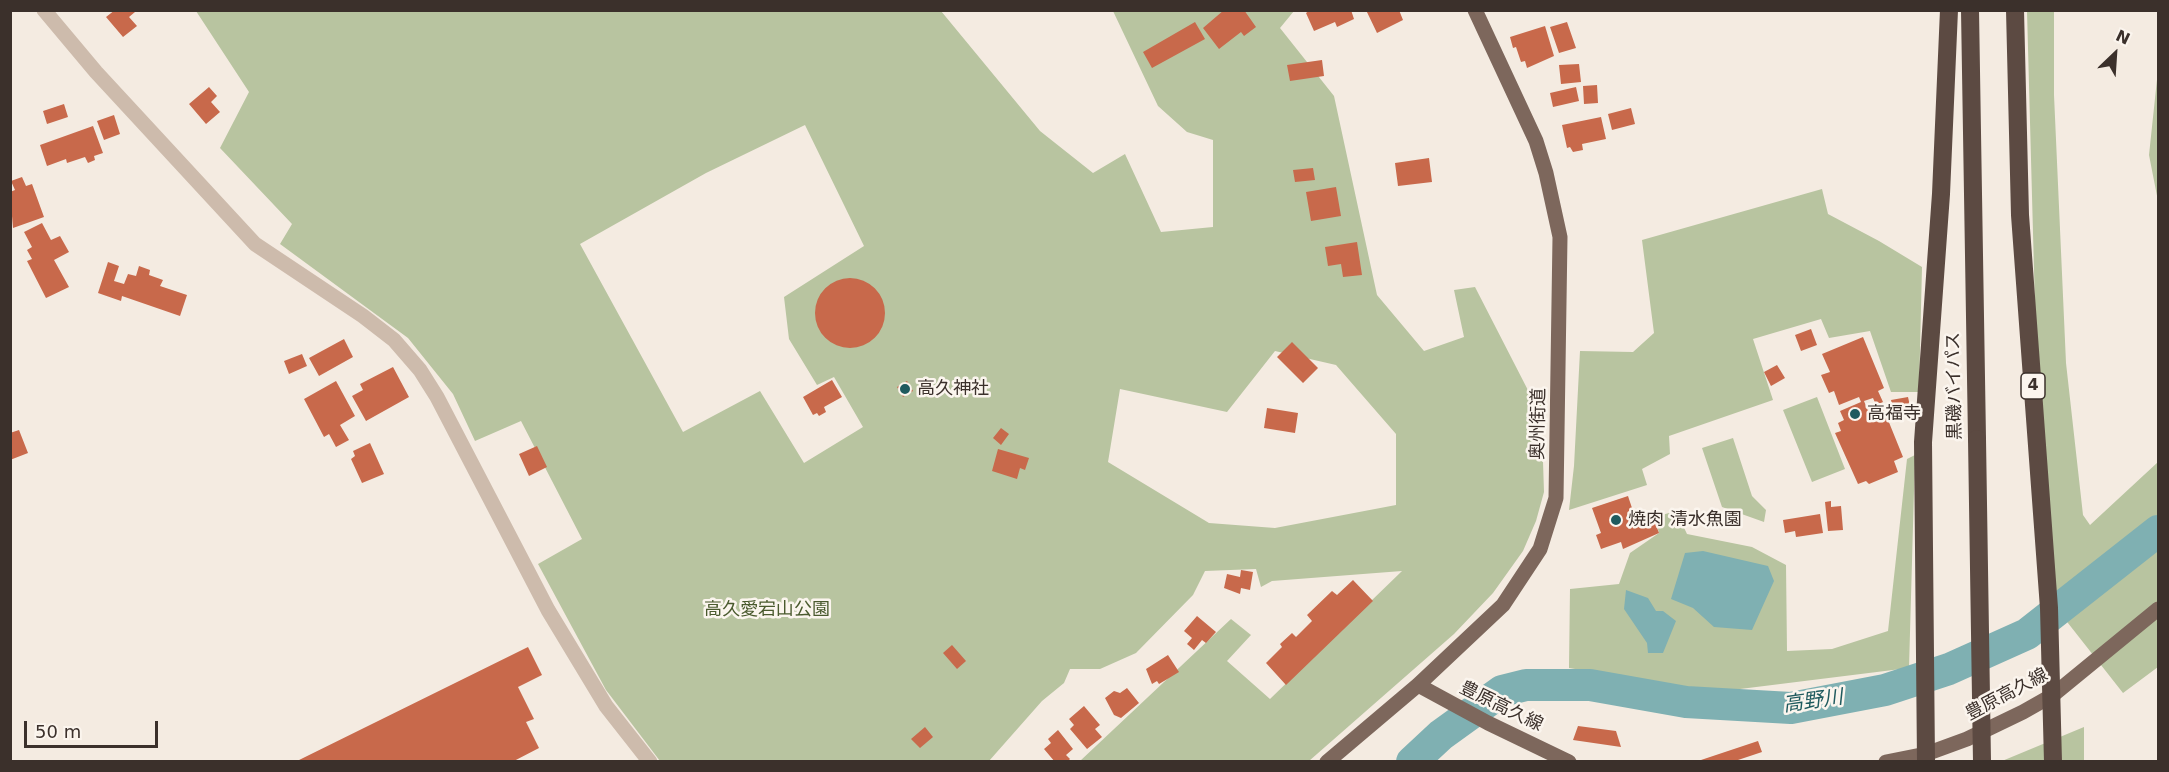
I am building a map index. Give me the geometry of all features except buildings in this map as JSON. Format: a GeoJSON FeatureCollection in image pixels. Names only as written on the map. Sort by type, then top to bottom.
{"type":"FeatureCollection","features":[{"type":"Feature","properties":{"kind":"highway"},"geometry":{"type":"LineString","coordinates":[[1926,758],[1923,442],[1941,194],[1949,10]]}},
{"type":"Feature","properties":{"kind":"highway","name":"黒磯バイパス"},"geometry":{"type":"LineString","coordinates":[[1970,10],[1982,762]]}},
{"type":"Feature","properties":{"kind":"highway","name":"4"},"geometry":{"type":"LineString","coordinates":[[2015,10],[2020,215],[2049,608],[2053,762]]}},
{"type":"Feature","properties":{"kind":"main road","name":"奥州街道"},"geometry":{"type":"LineString","coordinates":[[1327,762],[1418,685],[1503,605],[1526,573],[1550,522],[1558,485],[1560,237],[1546,173],[1536,141],[1475,10]]}},
{"type":"Feature","properties":{"kind":"main road","name":"豊原高久線"},"geometry":{"type":"LineString","coordinates":[[1886,762],[1926,758],[2053,695],[2158,609]]}},
{"type":"Feature","properties":{"kind":"main road","name":"豊原高久線"},"geometry":{"type":"LineString","coordinates":[[1418,685],[1488,723],[1569,762]]}},
{"type":"Feature","properties":{"kind":"street"},"geometry":{"type":"LineString","coordinates":[[44,10],[90,66],[255,244],[363,316],[394,340],[420,370],[438,397],[548,610],[606,706],[650,762]]}},
{"type":"Feature","properties":{"kind":"green space","name":"高久愛宕山公園"},"geometry":{"type":"Polygon","coordinates":[[[196,11],[941,11],[1040,131],[1093,173],[1125,154],[1161,232],[1213,227],[1213,140],[1187,132],[1158,106],[1113,11],[1294,11],[1280,28],[1334,96],[1377,295],[1424,351],[1464,337],[1454,290],[1475,287],[1533,400],[1541,401],[1544,492],[1536,521],[1523,551],[1493,593],[1454,634],[1309,761],[1080,761],[1231,619],[1251,635],[1227,661],[1270,699],[1402,571],[1272,581],[1261,587],[1256,569],[1205,571],[1193,595],[1136,653],[1100,669],[1070,669],[1064,683],[1042,701],[989,761],[660,761],[606,690],[538,564],[582,539],[521,421],[475,441],[453,394],[408,338],[280,244],[292,224],[220,148],[249,92],[196,11]],[[805,125],[706,173],[580,244],[683,432],[760,391],[804,463],[863,427],[834,377],[817,385],[789,339],[784,297],[864,246],[805,125]],[[1275,351],[1227,412],[1120,389],[1108,462],[1209,523],[1275,528],[1396,505],[1396,434],[1336,365],[1275,351]]]}},
{"type":"Feature","properties":{"kind":"green space"},"geometry":{"type":"Polygon","coordinates":[[[2027,11],[2054,11],[2054,95],[2066,363],[2083,515],[2090,525],[2158,462],[2158,667],[2123,693],[2064,618],[2056,592],[2035,307],[2027,11]]]}},
{"type":"Feature","properties":{"kind":"green space"},"geometry":{"type":"Polygon","coordinates":[[[2158,70],[2158,201],[2149,155],[2158,70]]]}},
{"type":"Feature","properties":{"kind":"green space"},"geometry":{"type":"Polygon","coordinates":[[[1822,189],[1828,214],[1922,267],[1919,392],[1891,392],[1870,331],[1829,338],[1821,319],[1753,339],[1773,400],[1669,436],[1670,454],[1642,469],[1647,485],[1569,510],[1574,466],[1580,351],[1633,352],[1654,333],[1642,240],[1822,189]]]}},
{"type":"Feature","properties":{"kind":"green space"},"geometry":{"type":"Polygon","coordinates":[[[1817,397],[1845,469],[1812,482],[1783,410],[1817,397]]]}},
{"type":"Feature","properties":{"kind":"green space"},"geometry":{"type":"Polygon","coordinates":[[[1733,438],[1752,496],[1766,510],[1764,522],[1722,507],[1702,448],[1733,438]]]}},
{"type":"Feature","properties":{"kind":"green space"},"geometry":{"type":"Polygon","coordinates":[[[1915,455],[1909,668],[1716,692],[1569,668],[1570,589],[1619,584],[1630,553],[1659,533],[1655,517],[1676,511],[1687,534],[1752,547],[1786,565],[1787,651],[1832,649],[1888,631],[1907,459],[1915,455]]]}},
{"type":"Feature","properties":{"kind":"green space"},"geometry":{"type":"Polygon","coordinates":[[[2084,727],[2084,761],[2002,761],[2084,727]]]}},
{"type":"Feature","properties":{"kind":"water"},"geometry":{"type":"Polygon","coordinates":[[[1703,551],[1768,566],[1774,581],[1752,630],[1714,627],[1693,608],[1671,599],[1685,553],[1703,551]]]}},
{"type":"Feature","properties":{"kind":"water"},"geometry":{"type":"Polygon","coordinates":[[[1626,590],[1648,598],[1656,611],[1663,611],[1676,621],[1663,653],[1648,653],[1647,643],[1624,609],[1626,590]]]}},
{"type":"Feature","properties":{"kind":"waterway","name":"高野川"},"geometry":{"type":"LineString","coordinates":[[1412,762],[1441,735],[1502,691],[1526,685],[1590,685],[1686,702],[1791,708],[1885,690],[1949,669],[2027,634],[2158,531]]}},
{"type":"Feature","properties":{"kind":"place","name":"高久神社"},"geometry":{"type":"Point","coordinates":[905,389]}},
{"type":"Feature","properties":{"kind":"place","name":"高福寺"},"geometry":{"type":"Point","coordinates":[1855,414]}},
{"type":"Feature","properties":{"kind":"place","name":"焼肉 清水魚園"},"geometry":{"type":"Point","coordinates":[1616,520]}}]}
